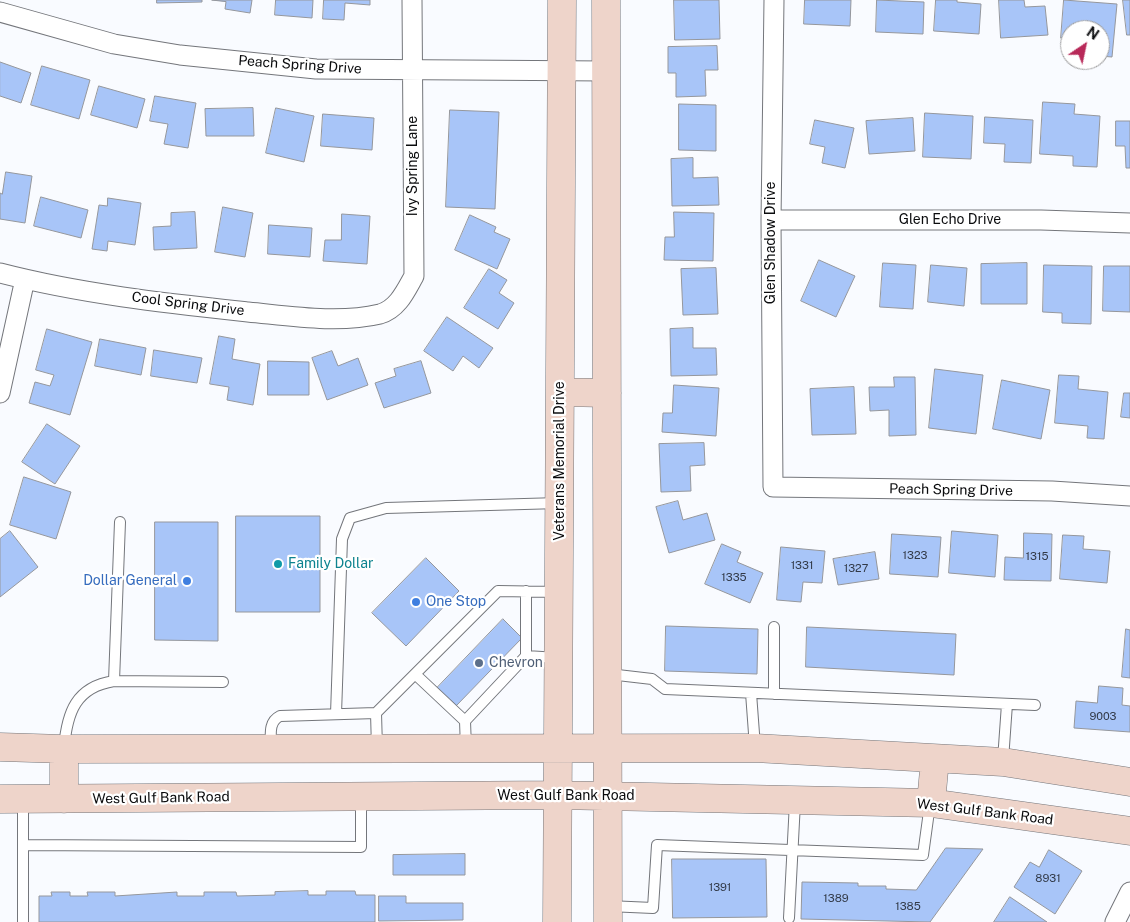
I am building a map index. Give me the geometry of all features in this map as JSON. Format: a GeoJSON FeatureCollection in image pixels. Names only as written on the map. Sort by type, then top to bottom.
{"type":"FeatureCollection","features":[{"type":"Feature","properties":{"kind":"main road","name":"Veterans Memorial Drive"},"geometry":{"type":"LineString","coordinates":[[557,922],[562,0]]}},
{"type":"Feature","properties":{"kind":"main road"},"geometry":{"type":"LineString","coordinates":[[606,0],[608,914]]}},
{"type":"Feature","properties":{"kind":"main road"},"geometry":{"type":"LineString","coordinates":[[560,392],[607,393]]}},
{"type":"Feature","properties":{"kind":"main road"},"geometry":{"type":"LineString","coordinates":[[0,747],[64,749],[755,748],[1003,762],[1130,782]]}},
{"type":"Feature","properties":{"kind":"main road"},"geometry":{"type":"LineString","coordinates":[[64,749],[64,799]]}},
{"type":"Feature","properties":{"kind":"main road"},"geometry":{"type":"LineString","coordinates":[[930,803],[935,758]]}},
{"type":"Feature","properties":{"kind":"main road","name":"West Gulf Bank Road"},"geometry":{"type":"LineString","coordinates":[[12,799],[557,795],[930,803],[1130,831]]}},
{"type":"Feature","properties":{"kind":"street","name":"Ivy Spring Lane"},"geometry":{"type":"LineString","coordinates":[[378,314],[382,314],[401,300],[414,276],[412,0]]}},
{"type":"Feature","properties":{"kind":"street","name":"Glen Shadow Drive"},"geometry":{"type":"LineString","coordinates":[[773,487],[771,220],[774,0]]}},
{"type":"Feature","properties":{"kind":"street","name":"Peach Spring Drive"},"geometry":{"type":"LineString","coordinates":[[0,12],[114,44],[180,55],[316,69],[606,71]]}},
{"type":"Feature","properties":{"kind":"street","name":"Glen Echo Drive"},"geometry":{"type":"LineString","coordinates":[[771,220],[1041,220],[1130,223]]}},
{"type":"Feature","properties":{"kind":"street","name":"Cool Spring Drive"},"geometry":{"type":"LineString","coordinates":[[0,273],[167,304],[292,316],[348,317],[378,314]]}},
{"type":"Feature","properties":{"kind":"street"},"geometry":{"type":"LineString","coordinates":[[0,393],[25,279]]}},
{"type":"Feature","properties":{"kind":"street","name":"Peach Spring Drive"},"geometry":{"type":"LineString","coordinates":[[773,487],[1052,491],[1130,496]]}},
{"type":"Feature","properties":{"kind":"street"},"geometry":{"type":"LineString","coordinates":[[1114,922],[1130,892]]}},
{"type":"Feature","properties":{"kind":"lane"},"geometry":{"type":"LineString","coordinates":[[336,714],[342,539],[350,518],[386,508],[560,503]]}},
{"type":"Feature","properties":{"kind":"lane"},"geometry":{"type":"LineString","coordinates":[[114,681],[120,522]]}},
{"type":"Feature","properties":{"kind":"lane"},"geometry":{"type":"LineString","coordinates":[[271,748],[271,725],[274,719],[280,716],[376,713],[498,591],[559,592]]}},
{"type":"Feature","properties":{"kind":"lane"},"geometry":{"type":"LineString","coordinates":[[465,721],[526,656],[526,591]]}},
{"type":"Feature","properties":{"kind":"lane"},"geometry":{"type":"LineString","coordinates":[[774,627],[774,694]]}},
{"type":"Feature","properties":{"kind":"lane"},"geometry":{"type":"LineString","coordinates":[[526,656],[559,658]]}},
{"type":"Feature","properties":{"kind":"lane"},"geometry":{"type":"LineString","coordinates":[[415,674],[465,721],[466,748]]}},
{"type":"Feature","properties":{"kind":"lane"},"geometry":{"type":"LineString","coordinates":[[608,674],[652,679],[664,689],[1035,705]]}},
{"type":"Feature","properties":{"kind":"lane"},"geometry":{"type":"LineString","coordinates":[[64,749],[66,725],[81,695],[98,684],[114,681],[224,682]]}},
{"type":"Feature","properties":{"kind":"lane"},"geometry":{"type":"LineString","coordinates":[[751,693],[755,748]]}},
{"type":"Feature","properties":{"kind":"lane"},"geometry":{"type":"LineString","coordinates":[[1003,762],[1007,704]]}},
{"type":"Feature","properties":{"kind":"lane"},"geometry":{"type":"LineString","coordinates":[[376,713],[377,748]]}},
{"type":"Feature","properties":{"kind":"lane"},"geometry":{"type":"LineString","coordinates":[[23,845],[361,847],[361,796]]}},
{"type":"Feature","properties":{"kind":"lane"},"geometry":{"type":"LineString","coordinates":[[12,799],[23,845],[23,922]]}},
{"type":"Feature","properties":{"kind":"lane"},"geometry":{"type":"LineString","coordinates":[[789,918],[795,800]]}},
{"type":"Feature","properties":{"kind":"lane"},"geometry":{"type":"LineString","coordinates":[[608,914],[653,908],[657,845],[923,855],[930,803]]}},
{"type":"Feature","properties":{"kind":"building"},"geometry":{"type":"Polygon","coordinates":[[[157,0],[202,0],[202,2],[157,3],[157,0]]]}},
{"type":"Feature","properties":{"kind":"building"},"geometry":{"type":"Polygon","coordinates":[[[212,0],[252,0],[250,13],[225,9],[226,2],[212,0]]]}},
{"type":"Feature","properties":{"kind":"building"},"geometry":{"type":"Polygon","coordinates":[[[276,0],[313,0],[312,18],[275,15],[276,0]]]}},
{"type":"Feature","properties":{"kind":"building"},"geometry":{"type":"Polygon","coordinates":[[[324,0],[370,0],[370,5],[345,3],[344,20],[323,19],[324,0]]]}},
{"type":"Feature","properties":{"kind":"building"},"geometry":{"type":"Polygon","coordinates":[[[674,0],[719,0],[720,39],[675,40],[674,0]]]}},
{"type":"Feature","properties":{"kind":"building"},"geometry":{"type":"Polygon","coordinates":[[[805,0],[851,0],[850,26],[804,24],[805,0]]]}},
{"type":"Feature","properties":{"kind":"building"},"geometry":{"type":"Polygon","coordinates":[[[877,0],[924,2],[923,34],[876,32],[877,0]]]}},
{"type":"Feature","properties":{"kind":"building"},"geometry":{"type":"Polygon","coordinates":[[[936,0],[957,0],[957,2],[981,4],[979,34],[934,31],[936,0]]]}},
{"type":"Feature","properties":{"kind":"building"},"geometry":{"type":"Polygon","coordinates":[[[999,0],[1024,0],[1025,7],[1045,6],[1048,35],[1001,38],[999,0]]]}},
{"type":"Feature","properties":{"kind":"building"},"geometry":{"type":"Polygon","coordinates":[[[1064,0],[1117,4],[1112,57],[1110,57],[1110,20],[1062,20],[1064,0]]]}},
{"type":"Feature","properties":{"kind":"building"},"geometry":{"type":"Polygon","coordinates":[[[1123,0],[1130,0],[1130,35],[1127,35],[1123,0]]]}},
{"type":"Feature","properties":{"kind":"building"},"geometry":{"type":"Polygon","coordinates":[[[717,46],[718,70],[705,70],[706,96],[676,97],[676,73],[668,73],[668,47],[717,46]]]}},
{"type":"Feature","properties":{"kind":"building"},"geometry":{"type":"Polygon","coordinates":[[[0,62],[31,73],[21,103],[0,96],[0,62]]]}},
{"type":"Feature","properties":{"kind":"building"},"geometry":{"type":"Polygon","coordinates":[[[42,66],[90,80],[79,119],[31,105],[42,66]]]}},
{"type":"Feature","properties":{"kind":"building"},"geometry":{"type":"Polygon","coordinates":[[[99,86],[145,99],[137,128],[91,115],[99,86]]]}},
{"type":"Feature","properties":{"kind":"building"},"geometry":{"type":"Polygon","coordinates":[[[155,96],[196,103],[188,148],[164,144],[168,124],[150,121],[155,96]]]}},
{"type":"Feature","properties":{"kind":"building"},"geometry":{"type":"Polygon","coordinates":[[[1043,102],[1075,104],[1074,114],[1100,116],[1097,167],[1073,166],[1073,156],[1040,154],[1043,102]]]}},
{"type":"Feature","properties":{"kind":"building"},"geometry":{"type":"Polygon","coordinates":[[[679,104],[716,105],[716,151],[679,150],[679,104]]]}},
{"type":"Feature","properties":{"kind":"building"},"geometry":{"type":"Polygon","coordinates":[[[253,108],[254,136],[206,136],[205,109],[253,108]]]}},
{"type":"Feature","properties":{"kind":"building"},"geometry":{"type":"Polygon","coordinates":[[[276,108],[314,116],[304,162],[266,153],[276,108]]]}},
{"type":"Feature","properties":{"kind":"building"},"geometry":{"type":"Polygon","coordinates":[[[450,110],[499,112],[495,209],[446,207],[450,110]]]}},
{"type":"Feature","properties":{"kind":"building"},"geometry":{"type":"Polygon","coordinates":[[[925,113],[973,116],[971,159],[923,157],[925,113]]]}},
{"type":"Feature","properties":{"kind":"building"},"geometry":{"type":"Polygon","coordinates":[[[323,114],[374,118],[372,150],[321,146],[323,114]]]}},
{"type":"Feature","properties":{"kind":"building"},"geometry":{"type":"Polygon","coordinates":[[[985,117],[1033,120],[1031,163],[1004,162],[1005,144],[984,143],[985,117]]]}},
{"type":"Feature","properties":{"kind":"building"},"geometry":{"type":"Polygon","coordinates":[[[913,118],[915,151],[869,154],[866,121],[913,118]]]}},
{"type":"Feature","properties":{"kind":"building"},"geometry":{"type":"Polygon","coordinates":[[[815,120],[854,128],[845,168],[822,163],[825,147],[810,144],[815,120]]]}},
{"type":"Feature","properties":{"kind":"building"},"geometry":{"type":"Polygon","coordinates":[[[1116,121],[1130,121],[1130,168],[1126,168],[1125,146],[1116,146],[1116,121]]]}},
{"type":"Feature","properties":{"kind":"building"},"geometry":{"type":"Polygon","coordinates":[[[693,158],[693,178],[718,177],[719,205],[672,206],[671,159],[693,158]]]}},
{"type":"Feature","properties":{"kind":"building"},"geometry":{"type":"Polygon","coordinates":[[[6,172],[32,176],[25,223],[0,219],[0,193],[2,194],[6,172]]]}},
{"type":"Feature","properties":{"kind":"building"},"geometry":{"type":"Polygon","coordinates":[[[41,197],[88,210],[81,238],[34,226],[41,197]]]}},
{"type":"Feature","properties":{"kind":"building"},"geometry":{"type":"Polygon","coordinates":[[[108,198],[141,203],[135,245],[108,241],[107,251],[92,249],[99,205],[107,206],[108,198]]]}},
{"type":"Feature","properties":{"kind":"building"},"geometry":{"type":"Polygon","coordinates":[[[223,207],[253,213],[245,257],[215,252],[223,207]]]}},
{"type":"Feature","properties":{"kind":"building"},"geometry":{"type":"Polygon","coordinates":[[[195,212],[197,248],[154,250],[153,227],[171,226],[171,213],[195,212]]]}},
{"type":"Feature","properties":{"kind":"building"},"geometry":{"type":"Polygon","coordinates":[[[674,212],[714,213],[713,261],[664,260],[665,237],[674,237],[674,212]]]}},
{"type":"Feature","properties":{"kind":"building"},"geometry":{"type":"Polygon","coordinates":[[[342,214],[370,216],[367,264],[323,261],[325,240],[341,240],[342,214]]]}},
{"type":"Feature","properties":{"kind":"building"},"geometry":{"type":"Polygon","coordinates":[[[470,215],[496,227],[494,232],[510,239],[497,269],[455,250],[470,215]]]}},
{"type":"Feature","properties":{"kind":"building"},"geometry":{"type":"Polygon","coordinates":[[[269,225],[312,228],[310,257],[268,254],[269,225]]]}},
{"type":"Feature","properties":{"kind":"building"},"geometry":{"type":"Polygon","coordinates":[[[819,260],[855,276],[836,317],[801,301],[819,260]]]}},
{"type":"Feature","properties":{"kind":"building"},"geometry":{"type":"Polygon","coordinates":[[[883,263],[916,265],[913,309],[880,307],[883,263]]]}},
{"type":"Feature","properties":{"kind":"building"},"geometry":{"type":"Polygon","coordinates":[[[1027,263],[1027,304],[981,304],[981,264],[1027,263]]]}},
{"type":"Feature","properties":{"kind":"building"},"geometry":{"type":"Polygon","coordinates":[[[931,265],[967,268],[964,306],[928,302],[931,265]]]}},
{"type":"Feature","properties":{"kind":"building"},"geometry":{"type":"Polygon","coordinates":[[[1044,265],[1092,266],[1091,324],[1062,323],[1062,313],[1043,312],[1044,265]]]}},
{"type":"Feature","properties":{"kind":"building"},"geometry":{"type":"Polygon","coordinates":[[[1104,266],[1130,266],[1130,312],[1103,311],[1104,266]]]}},
{"type":"Feature","properties":{"kind":"building"},"geometry":{"type":"Polygon","coordinates":[[[716,268],[718,314],[683,315],[681,269],[716,268]]]}},
{"type":"Feature","properties":{"kind":"building"},"geometry":{"type":"Polygon","coordinates":[[[489,269],[507,280],[499,293],[514,303],[498,329],[464,308],[489,269]]]}},
{"type":"Feature","properties":{"kind":"building"},"geometry":{"type":"Polygon","coordinates":[[[447,317],[493,348],[479,368],[463,356],[453,371],[424,351],[447,317]]]}},
{"type":"Feature","properties":{"kind":"building"},"geometry":{"type":"Polygon","coordinates":[[[693,328],[693,348],[716,348],[717,375],[671,376],[670,329],[693,328]]]}},
{"type":"Feature","properties":{"kind":"building"},"geometry":{"type":"Polygon","coordinates":[[[47,329],[92,342],[70,415],[29,403],[35,382],[50,386],[54,375],[36,370],[47,329]]]}},
{"type":"Feature","properties":{"kind":"building"},"geometry":{"type":"Polygon","coordinates":[[[219,336],[235,339],[232,359],[260,364],[253,405],[227,400],[229,387],[210,384],[219,336]]]}},
{"type":"Feature","properties":{"kind":"building"},"geometry":{"type":"Polygon","coordinates":[[[100,339],[146,348],[141,375],[95,366],[100,339]]]}},
{"type":"Feature","properties":{"kind":"building"},"geometry":{"type":"Polygon","coordinates":[[[154,350],[202,358],[197,383],[151,376],[154,350]]]}},
{"type":"Feature","properties":{"kind":"building"},"geometry":{"type":"Polygon","coordinates":[[[332,351],[338,366],[358,358],[368,385],[327,400],[312,358],[332,351]]]}},
{"type":"Feature","properties":{"kind":"building"},"geometry":{"type":"Polygon","coordinates":[[[268,361],[309,362],[309,395],[268,395],[268,361]]]}},
{"type":"Feature","properties":{"kind":"building"},"geometry":{"type":"Polygon","coordinates":[[[421,361],[431,393],[384,408],[375,383],[396,376],[394,369],[421,361]]]}},
{"type":"Feature","properties":{"kind":"building"},"geometry":{"type":"Polygon","coordinates":[[[935,369],[983,375],[976,434],[929,428],[935,369]]]}},
{"type":"Feature","properties":{"kind":"building"},"geometry":{"type":"Polygon","coordinates":[[[1059,375],[1079,376],[1078,389],[1108,392],[1104,439],[1087,438],[1088,426],[1055,423],[1059,375]]]}},
{"type":"Feature","properties":{"kind":"building"},"geometry":{"type":"Polygon","coordinates":[[[894,377],[915,377],[916,435],[889,436],[889,410],[870,411],[869,387],[894,387],[894,377]]]}},
{"type":"Feature","properties":{"kind":"building"},"geometry":{"type":"Polygon","coordinates":[[[1002,380],[1050,390],[1041,439],[993,429],[1002,380]]]}},
{"type":"Feature","properties":{"kind":"building"},"geometry":{"type":"Polygon","coordinates":[[[674,385],[719,388],[716,436],[662,432],[663,413],[672,413],[674,385]]]}},
{"type":"Feature","properties":{"kind":"building"},"geometry":{"type":"Polygon","coordinates":[[[854,387],[856,434],[812,435],[810,389],[854,387]]]}},
{"type":"Feature","properties":{"kind":"building"},"geometry":{"type":"Polygon","coordinates":[[[1124,393],[1130,393],[1130,418],[1121,417],[1124,393]]]}},
{"type":"Feature","properties":{"kind":"building"},"geometry":{"type":"Polygon","coordinates":[[[47,424],[80,446],[55,484],[22,462],[47,424]]]}},
{"type":"Feature","properties":{"kind":"building"},"geometry":{"type":"Polygon","coordinates":[[[704,443],[705,465],[690,466],[691,491],[661,492],[659,444],[704,443]]]}},
{"type":"Feature","properties":{"kind":"building"},"geometry":{"type":"Polygon","coordinates":[[[24,477],[71,492],[56,539],[10,525],[24,477]]]}},
{"type":"Feature","properties":{"kind":"building"},"geometry":{"type":"Polygon","coordinates":[[[678,501],[683,520],[707,513],[715,540],[669,553],[656,507],[678,501]]]}},
{"type":"Feature","properties":{"kind":"building","name":"Family Dollar"},"geometry":{"type":"Polygon","coordinates":[[[236,516],[320,516],[320,612],[236,612],[236,516]]]}},
{"type":"Feature","properties":{"kind":"building","name":"Dollar General"},"geometry":{"type":"Polygon","coordinates":[[[155,522],[218,522],[218,641],[155,640],[155,522]]]}},
{"type":"Feature","properties":{"kind":"building"},"geometry":{"type":"Polygon","coordinates":[[[10,531],[38,567],[0,597],[0,539],[10,531]]]}},
{"type":"Feature","properties":{"kind":"building"},"geometry":{"type":"Polygon","coordinates":[[[952,531],[998,535],[995,577],[949,573],[952,531]]]}},
{"type":"Feature","properties":{"kind":"building"},"geometry":{"type":"Polygon","coordinates":[[[1024,533],[1052,534],[1051,581],[1004,580],[1005,557],[1023,558],[1024,533]]]}},
{"type":"Feature","properties":{"kind":"building"},"geometry":{"type":"Polygon","coordinates":[[[892,534],[941,537],[938,577],[890,574],[892,534]]]}},
{"type":"Feature","properties":{"kind":"building"},"geometry":{"type":"Polygon","coordinates":[[[1063,535],[1084,536],[1083,549],[1110,551],[1107,583],[1060,579],[1063,535]]]}},
{"type":"Feature","properties":{"kind":"building"},"geometry":{"type":"Polygon","coordinates":[[[722,544],[741,552],[737,562],[763,573],[750,603],[705,584],[722,544]]]}},
{"type":"Feature","properties":{"kind":"building"},"geometry":{"type":"Polygon","coordinates":[[[781,547],[825,551],[822,583],[803,582],[801,602],[777,600],[781,547]]]}},
{"type":"Feature","properties":{"kind":"building"},"geometry":{"type":"Polygon","coordinates":[[[875,552],[879,579],[838,585],[833,559],[875,552]]]}},
{"type":"Feature","properties":{"kind":"building","name":"One Stop"},"geometry":{"type":"Polygon","coordinates":[[[426,558],[459,591],[406,646],[372,613],[426,558]]]}},
{"type":"Feature","properties":{"kind":"building","name":"Chevron"},"geometry":{"type":"Polygon","coordinates":[[[503,619],[522,638],[456,706],[437,688],[503,619]]]}},
{"type":"Feature","properties":{"kind":"building"},"geometry":{"type":"Polygon","coordinates":[[[666,626],[758,629],[757,674],[665,671],[666,626]]]}},
{"type":"Feature","properties":{"kind":"building"},"geometry":{"type":"Polygon","coordinates":[[[807,627],[956,634],[954,675],[806,667],[807,627]]]}},
{"type":"Feature","properties":{"kind":"building"},"geometry":{"type":"Polygon","coordinates":[[[1126,629],[1130,630],[1130,678],[1122,677],[1126,629]]]}},
{"type":"Feature","properties":{"kind":"building"},"geometry":{"type":"Polygon","coordinates":[[[1099,686],[1123,688],[1122,705],[1130,706],[1130,732],[1074,728],[1076,701],[1097,703],[1099,686]]]}},
{"type":"Feature","properties":{"kind":"building"},"geometry":{"type":"Polygon","coordinates":[[[946,848],[983,849],[930,922],[801,919],[802,882],[858,883],[858,886],[886,886],[886,889],[916,890],[946,848]]]}},
{"type":"Feature","properties":{"kind":"building"},"geometry":{"type":"Polygon","coordinates":[[[1049,850],[1082,871],[1055,914],[1014,887],[1030,862],[1039,867],[1049,850]]]}},
{"type":"Feature","properties":{"kind":"building"},"geometry":{"type":"Polygon","coordinates":[[[465,854],[465,875],[393,875],[393,855],[465,854]]]}},
{"type":"Feature","properties":{"kind":"building"},"geometry":{"type":"Polygon","coordinates":[[[672,859],[766,859],[767,917],[673,918],[672,859]]]}},
{"type":"Feature","properties":{"kind":"building"},"geometry":{"type":"Polygon","coordinates":[[[308,891],[308,895],[326,895],[326,891],[355,891],[356,895],[375,895],[375,922],[39,922],[39,896],[52,896],[51,892],[70,892],[70,896],[88,896],[87,892],[115,892],[115,896],[177,892],[177,896],[204,896],[204,892],[236,892],[237,896],[275,895],[275,892],[308,891]]]}},
{"type":"Feature","properties":{"kind":"building"},"geometry":{"type":"Polygon","coordinates":[[[379,896],[406,896],[406,903],[463,903],[463,920],[379,921],[379,896]]]}},
{"type":"Feature","properties":{"kind":"building"},"geometry":{"type":"Polygon","coordinates":[[[1010,897],[1047,922],[994,922],[1010,897]]]}},
{"type":"Feature","properties":{"kind":"place","name":"Family Dollar"},"geometry":{"type":"Point","coordinates":[278,564]}},
{"type":"Feature","properties":{"kind":"place","name":"Dollar General"},"geometry":{"type":"Point","coordinates":[187,581]}},
{"type":"Feature","properties":{"kind":"place","name":"One Stop"},"geometry":{"type":"Point","coordinates":[416,602]}},
{"type":"Feature","properties":{"kind":"place","name":"Chevron"},"geometry":{"type":"Point","coordinates":[479,663]}}]}
